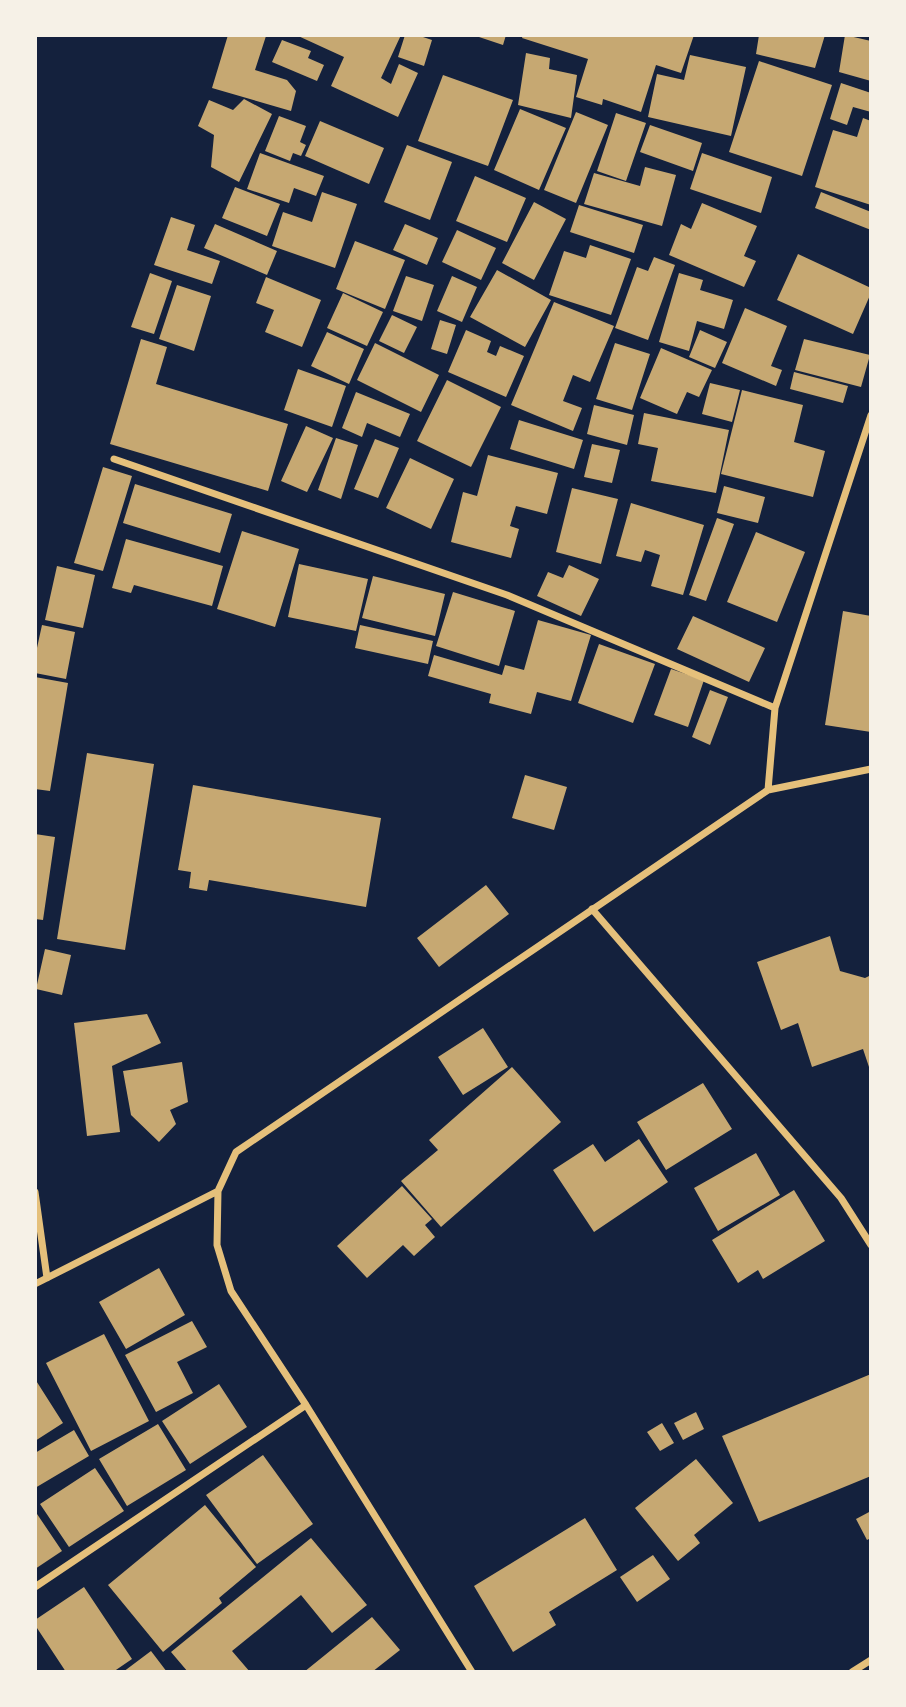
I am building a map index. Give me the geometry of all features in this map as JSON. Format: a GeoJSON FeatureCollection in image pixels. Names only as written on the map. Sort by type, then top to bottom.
{"type":"FeatureCollection","features":[{"type":"Feature","properties":{"kind":"street"},"geometry":{"type":"LineString","coordinates":[[768,790],[775,708],[871,415]]}},
{"type":"Feature","properties":{"kind":"street"},"geometry":{"type":"LineString","coordinates":[[114,459],[507,595],[775,708]]}},
{"type":"Feature","properties":{"kind":"street"},"geometry":{"type":"LineString","coordinates":[[472,1672],[306,1405],[231,1291],[217,1245],[218,1191],[236,1152],[768,790],[871,769]]}},
{"type":"Feature","properties":{"kind":"street"},"geometry":{"type":"LineString","coordinates":[[592,909],[841,1198],[871,1245]]}},
{"type":"Feature","properties":{"kind":"street"},"geometry":{"type":"LineString","coordinates":[[35,1284],[218,1191]]}},
{"type":"Feature","properties":{"kind":"street"},"geometry":{"type":"LineString","coordinates":[[35,1192],[47,1278]]}},
{"type":"Feature","properties":{"kind":"street"},"geometry":{"type":"LineString","coordinates":[[35,1587],[306,1405]]}},
{"type":"Feature","properties":{"kind":"street"},"geometry":{"type":"LineString","coordinates":[[852,1672],[871,1660]]}},
{"type":"Feature","properties":{"kind":"building"},"geometry":{"type":"Polygon","coordinates":[[[228,35],[266,36],[255,70],[287,80],[296,91],[291,111],[212,88],[228,35]]]}},
{"type":"Feature","properties":{"kind":"building"},"geometry":{"type":"Polygon","coordinates":[[[296,35],[401,35],[381,78],[391,84],[399,64],[418,73],[398,117],[331,86],[344,57],[296,35]]]}},
{"type":"Feature","properties":{"kind":"building"},"geometry":{"type":"Polygon","coordinates":[[[405,35],[417,35],[432,40],[424,66],[398,57],[405,35]]]}},
{"type":"Feature","properties":{"kind":"building"},"geometry":{"type":"Polygon","coordinates":[[[473,35],[506,35],[503,45],[473,35]]]}},
{"type":"Feature","properties":{"kind":"building"},"geometry":{"type":"Polygon","coordinates":[[[523,35],[694,35],[681,73],[656,65],[641,112],[603,99],[602,105],[576,97],[588,59],[522,38],[523,35]]]}},
{"type":"Feature","properties":{"kind":"building"},"geometry":{"type":"Polygon","coordinates":[[[759,35],[825,35],[815,68],[756,54],[759,35]]]}},
{"type":"Feature","properties":{"kind":"building"},"geometry":{"type":"Polygon","coordinates":[[[845,35],[871,41],[871,81],[839,72],[845,35]]]}},
{"type":"Feature","properties":{"kind":"building"},"geometry":{"type":"Polygon","coordinates":[[[282,40],[311,51],[308,58],[324,65],[317,81],[272,62],[282,40]]]}},
{"type":"Feature","properties":{"kind":"building"},"geometry":{"type":"Polygon","coordinates":[[[526,53],[550,58],[549,69],[577,75],[571,118],[518,105],[526,53]]]}},
{"type":"Feature","properties":{"kind":"building"},"geometry":{"type":"Polygon","coordinates":[[[690,55],[746,67],[731,136],[648,117],[657,74],[684,80],[690,55]]]}},
{"type":"Feature","properties":{"kind":"building"},"geometry":{"type":"Polygon","coordinates":[[[759,61],[832,85],[802,176],[729,152],[759,61]]]}},
{"type":"Feature","properties":{"kind":"building"},"geometry":{"type":"Polygon","coordinates":[[[443,75],[513,100],[488,166],[418,141],[443,75]]]}},
{"type":"Feature","properties":{"kind":"building"},"geometry":{"type":"Polygon","coordinates":[[[841,83],[871,93],[871,112],[853,107],[847,125],[830,119],[841,83]]]}},
{"type":"Feature","properties":{"kind":"building"},"geometry":{"type":"Polygon","coordinates":[[[244,99],[272,114],[239,182],[211,167],[214,135],[198,126],[209,100],[233,110],[244,99]]]}},
{"type":"Feature","properties":{"kind":"building"},"geometry":{"type":"Polygon","coordinates":[[[520,109],[566,128],[539,190],[494,170],[520,109]]]}},
{"type":"Feature","properties":{"kind":"building"},"geometry":{"type":"Polygon","coordinates":[[[576,112],[608,125],[576,203],[544,190],[576,112]]]}},
{"type":"Feature","properties":{"kind":"building"},"geometry":{"type":"Polygon","coordinates":[[[616,113],[646,123],[626,181],[597,171],[616,113]]]}},
{"type":"Feature","properties":{"kind":"building"},"geometry":{"type":"Polygon","coordinates":[[[279,116],[306,126],[300,142],[306,145],[301,156],[293,153],[290,161],[265,151],[279,116]]]}},
{"type":"Feature","properties":{"kind":"building"},"geometry":{"type":"Polygon","coordinates":[[[863,118],[871,121],[871,205],[815,187],[833,130],[857,137],[863,118]]]}},
{"type":"Feature","properties":{"kind":"building"},"geometry":{"type":"Polygon","coordinates":[[[320,121],[384,148],[369,184],[305,156],[320,121]]]}},
{"type":"Feature","properties":{"kind":"building"},"geometry":{"type":"Polygon","coordinates":[[[650,125],[702,143],[693,171],[640,152],[650,125]]]}},
{"type":"Feature","properties":{"kind":"building"},"geometry":{"type":"Polygon","coordinates":[[[407,145],[452,162],[430,220],[384,202],[407,145]]]}},
{"type":"Feature","properties":{"kind":"building"},"geometry":{"type":"Polygon","coordinates":[[[260,153],[324,176],[316,196],[294,188],[289,203],[247,189],[260,153]]]}},
{"type":"Feature","properties":{"kind":"building"},"geometry":{"type":"Polygon","coordinates":[[[702,153],[772,177],[761,213],[690,189],[702,153]]]}},
{"type":"Feature","properties":{"kind":"building"},"geometry":{"type":"Polygon","coordinates":[[[645,167],[676,175],[662,226],[584,204],[594,173],[640,186],[645,167]]]}},
{"type":"Feature","properties":{"kind":"building"},"geometry":{"type":"Polygon","coordinates":[[[475,176],[526,198],[507,242],[456,221],[475,176]]]}},
{"type":"Feature","properties":{"kind":"building"},"geometry":{"type":"Polygon","coordinates":[[[235,187],[280,204],[267,236],[222,218],[235,187]]]}},
{"type":"Feature","properties":{"kind":"building"},"geometry":{"type":"Polygon","coordinates":[[[322,192],[357,204],[335,268],[272,246],[283,212],[312,222],[322,192]]]}},
{"type":"Feature","properties":{"kind":"building"},"geometry":{"type":"Polygon","coordinates":[[[821,192],[871,212],[871,230],[815,208],[821,192]]]}},
{"type":"Feature","properties":{"kind":"building"},"geometry":{"type":"Polygon","coordinates":[[[534,202],[566,219],[534,280],[502,263],[534,202]]]}},
{"type":"Feature","properties":{"kind":"building"},"geometry":{"type":"Polygon","coordinates":[[[702,203],[757,226],[744,256],[756,261],[744,287],[669,255],[681,224],[691,229],[702,203]]]}},
{"type":"Feature","properties":{"kind":"building"},"geometry":{"type":"Polygon","coordinates":[[[579,205],[643,225],[634,253],[570,232],[579,205]]]}},
{"type":"Feature","properties":{"kind":"building"},"geometry":{"type":"Polygon","coordinates":[[[171,217],[195,225],[187,250],[220,261],[212,284],[154,265],[171,217]]]}},
{"type":"Feature","properties":{"kind":"building"},"geometry":{"type":"Polygon","coordinates":[[[215,224],[277,251],[267,275],[204,248],[215,224]]]}},
{"type":"Feature","properties":{"kind":"building"},"geometry":{"type":"Polygon","coordinates":[[[405,224],[438,238],[427,265],[393,250],[405,224]]]}},
{"type":"Feature","properties":{"kind":"building"},"geometry":{"type":"Polygon","coordinates":[[[457,230],[496,248],[481,280],[442,262],[457,230]]]}},
{"type":"Feature","properties":{"kind":"building"},"geometry":{"type":"Polygon","coordinates":[[[355,241],[405,260],[385,309],[336,289],[355,241]]]}},
{"type":"Feature","properties":{"kind":"building"},"geometry":{"type":"Polygon","coordinates":[[[590,245],[631,259],[611,315],[549,295],[564,251],[586,258],[590,245]]]}},
{"type":"Feature","properties":{"kind":"building"},"geometry":{"type":"Polygon","coordinates":[[[798,254],[871,288],[853,334],[777,300],[798,254]]]}},
{"type":"Feature","properties":{"kind":"building"},"geometry":{"type":"Polygon","coordinates":[[[654,257],[675,265],[648,340],[615,328],[637,267],[648,271],[654,257]]]}},
{"type":"Feature","properties":{"kind":"building"},"geometry":{"type":"Polygon","coordinates":[[[497,270],[551,300],[525,347],[470,317],[497,270]]]}},
{"type":"Feature","properties":{"kind":"building"},"geometry":{"type":"Polygon","coordinates":[[[150,273],[172,281],[154,334],[131,327],[150,273]]]}},
{"type":"Feature","properties":{"kind":"building"},"geometry":{"type":"Polygon","coordinates":[[[679,273],[703,280],[700,290],[733,300],[724,329],[697,321],[689,351],[659,342],[679,273]]]}},
{"type":"Feature","properties":{"kind":"building"},"geometry":{"type":"Polygon","coordinates":[[[406,276],[434,285],[422,321],[393,311],[406,276]]]}},
{"type":"Feature","properties":{"kind":"building"},"geometry":{"type":"Polygon","coordinates":[[[452,276],[477,287],[462,322],[437,311],[452,276]]]}},
{"type":"Feature","properties":{"kind":"building"},"geometry":{"type":"Polygon","coordinates":[[[266,277],[321,300],[302,347],[265,332],[274,310],[256,303],[266,277]]]}},
{"type":"Feature","properties":{"kind":"building"},"geometry":{"type":"Polygon","coordinates":[[[177,285],[211,296],[194,351],[159,339],[177,285]]]}},
{"type":"Feature","properties":{"kind":"building"},"geometry":{"type":"Polygon","coordinates":[[[343,293],[383,312],[367,346],[327,328],[343,293]]]}},
{"type":"Feature","properties":{"kind":"building"},"geometry":{"type":"Polygon","coordinates":[[[554,302],[614,326],[590,382],[573,375],[563,401],[582,408],[573,431],[511,405],[554,302]]]}},
{"type":"Feature","properties":{"kind":"building"},"geometry":{"type":"Polygon","coordinates":[[[745,308],[787,326],[771,366],[782,370],[776,386],[722,363],[745,308]]]}},
{"type":"Feature","properties":{"kind":"building"},"geometry":{"type":"Polygon","coordinates":[[[392,315],[417,327],[404,353],[379,341],[392,315]]]}},
{"type":"Feature","properties":{"kind":"building"},"geometry":{"type":"Polygon","coordinates":[[[440,320],[456,325],[447,354],[431,349],[440,320]]]}},
{"type":"Feature","properties":{"kind":"building"},"geometry":{"type":"Polygon","coordinates":[[[466,330],[491,341],[487,352],[496,356],[500,346],[524,356],[506,397],[448,372],[466,330]]]}},
{"type":"Feature","properties":{"kind":"building"},"geometry":{"type":"Polygon","coordinates":[[[700,330],[727,342],[715,368],[689,357],[700,330]]]}},
{"type":"Feature","properties":{"kind":"building"},"geometry":{"type":"Polygon","coordinates":[[[327,332],[364,349],[349,384],[311,366],[327,332]]]}},
{"type":"Feature","properties":{"kind":"building"},"geometry":{"type":"Polygon","coordinates":[[[141,339],[167,347],[156,384],[288,424],[268,491],[110,444],[141,339]]]}},
{"type":"Feature","properties":{"kind":"building"},"geometry":{"type":"Polygon","coordinates":[[[804,339],[870,355],[861,387],[795,370],[804,339]]]}},
{"type":"Feature","properties":{"kind":"building"},"geometry":{"type":"Polygon","coordinates":[[[375,343],[439,375],[421,412],[357,380],[375,343]]]}},
{"type":"Feature","properties":{"kind":"building"},"geometry":{"type":"Polygon","coordinates":[[[615,343],[650,354],[632,410],[596,399],[615,343]]]}},
{"type":"Feature","properties":{"kind":"building"},"geometry":{"type":"Polygon","coordinates":[[[661,348],[712,370],[699,397],[687,392],[677,414],[640,398],[661,348]]]}},
{"type":"Feature","properties":{"kind":"building"},"geometry":{"type":"Polygon","coordinates":[[[298,369],[346,386],[332,427],[284,410],[298,369]]]}},
{"type":"Feature","properties":{"kind":"building"},"geometry":{"type":"Polygon","coordinates":[[[794,372],[848,386],[843,403],[790,389],[794,372]]]}},
{"type":"Feature","properties":{"kind":"building"},"geometry":{"type":"Polygon","coordinates":[[[447,380],[501,407],[471,467],[417,441],[447,380]]]}},
{"type":"Feature","properties":{"kind":"building"},"geometry":{"type":"Polygon","coordinates":[[[710,383],[740,390],[732,422],[702,414],[710,383]]]}},
{"type":"Feature","properties":{"kind":"building"},"geometry":{"type":"Polygon","coordinates":[[[742,390],[803,405],[794,442],[825,451],[813,497],[721,474],[742,390]]]}},
{"type":"Feature","properties":{"kind":"building"},"geometry":{"type":"Polygon","coordinates":[[[356,392],[410,414],[400,437],[367,423],[362,437],[342,428],[356,392]]]}},
{"type":"Feature","properties":{"kind":"building"},"geometry":{"type":"Polygon","coordinates":[[[594,405],[634,415],[627,445],[587,434],[594,405]]]}},
{"type":"Feature","properties":{"kind":"building"},"geometry":{"type":"Polygon","coordinates":[[[644,413],[729,430],[716,493],[651,481],[658,448],[638,444],[644,413]]]}},
{"type":"Feature","properties":{"kind":"building"},"geometry":{"type":"Polygon","coordinates":[[[519,420],[583,440],[574,469],[510,449],[519,420]]]}},
{"type":"Feature","properties":{"kind":"building"},"geometry":{"type":"Polygon","coordinates":[[[306,426],[333,438],[307,492],[281,481],[306,426]]]}},
{"type":"Feature","properties":{"kind":"building"},"geometry":{"type":"Polygon","coordinates":[[[336,438],[358,445],[341,499],[318,490],[336,438]]]}},
{"type":"Feature","properties":{"kind":"building"},"geometry":{"type":"Polygon","coordinates":[[[375,439],[399,448],[378,498],[354,489],[375,439]]]}},
{"type":"Feature","properties":{"kind":"building"},"geometry":{"type":"Polygon","coordinates":[[[592,444],[620,450],[612,483],[584,477],[592,444]]]}},
{"type":"Feature","properties":{"kind":"building"},"geometry":{"type":"Polygon","coordinates":[[[488,455],[558,473],[547,514],[516,506],[510,526],[519,529],[511,558],[451,542],[463,492],[477,496],[488,455]]]}},
{"type":"Feature","properties":{"kind":"building"},"geometry":{"type":"Polygon","coordinates":[[[410,458],[454,479],[431,529],[386,508],[410,458]]]}},
{"type":"Feature","properties":{"kind":"building"},"geometry":{"type":"Polygon","coordinates":[[[103,467],[132,476],[103,571],[74,563],[103,467]]]}},
{"type":"Feature","properties":{"kind":"building"},"geometry":{"type":"Polygon","coordinates":[[[135,484],[232,514],[220,553],[123,523],[135,484]]]}},
{"type":"Feature","properties":{"kind":"building"},"geometry":{"type":"Polygon","coordinates":[[[724,486],[765,497],[758,523],[717,513],[724,486]]]}},
{"type":"Feature","properties":{"kind":"building"},"geometry":{"type":"Polygon","coordinates":[[[572,488],[618,499],[601,564],[556,552],[572,488]]]}},
{"type":"Feature","properties":{"kind":"building"},"geometry":{"type":"Polygon","coordinates":[[[631,503],[704,525],[683,595],[651,586],[660,555],[645,550],[641,562],[616,556],[631,503]]]}},
{"type":"Feature","properties":{"kind":"building"},"geometry":{"type":"Polygon","coordinates":[[[717,518],[734,524],[706,601],[689,595],[717,518]]]}},
{"type":"Feature","properties":{"kind":"building"},"geometry":{"type":"Polygon","coordinates":[[[242,531],[299,549],[275,627],[217,609],[242,531]]]}},
{"type":"Feature","properties":{"kind":"building"},"geometry":{"type":"Polygon","coordinates":[[[756,532],[805,552],[777,622],[727,602],[756,532]]]}},
{"type":"Feature","properties":{"kind":"building"},"geometry":{"type":"Polygon","coordinates":[[[126,539],[223,566],[212,606],[134,585],[131,593],[112,588],[126,539]]]}},
{"type":"Feature","properties":{"kind":"building"},"geometry":{"type":"Polygon","coordinates":[[[299,564],[368,579],[356,631],[288,617],[299,564]]]}},
{"type":"Feature","properties":{"kind":"building"},"geometry":{"type":"Polygon","coordinates":[[[569,565],[599,579],[581,616],[537,596],[548,572],[563,578],[569,565]]]}},
{"type":"Feature","properties":{"kind":"building"},"geometry":{"type":"Polygon","coordinates":[[[57,566],[95,575],[83,628],[45,620],[57,566]]]}},
{"type":"Feature","properties":{"kind":"building"},"geometry":{"type":"Polygon","coordinates":[[[373,576],[445,594],[435,636],[362,618],[373,576]]]}},
{"type":"Feature","properties":{"kind":"building"},"geometry":{"type":"Polygon","coordinates":[[[453,592],[515,611],[499,666],[436,646],[453,592]]]}},
{"type":"Feature","properties":{"kind":"building"},"geometry":{"type":"Polygon","coordinates":[[[843,611],[871,616],[871,732],[825,725],[843,611]]]}},
{"type":"Feature","properties":{"kind":"building"},"geometry":{"type":"Polygon","coordinates":[[[693,616],[765,648],[749,682],[677,649],[693,616]]]}},
{"type":"Feature","properties":{"kind":"building"},"geometry":{"type":"Polygon","coordinates":[[[538,620],[591,635],[571,701],[537,692],[531,714],[489,703],[491,694],[428,676],[434,655],[502,675],[505,665],[524,670],[538,620]]]}},
{"type":"Feature","properties":{"kind":"building"},"geometry":{"type":"Polygon","coordinates":[[[42,625],[75,632],[66,679],[35,673],[35,657],[42,625]]]}},
{"type":"Feature","properties":{"kind":"building"},"geometry":{"type":"Polygon","coordinates":[[[360,625],[433,641],[428,664],[355,648],[360,625]]]}},
{"type":"Feature","properties":{"kind":"building"},"geometry":{"type":"Polygon","coordinates":[[[599,644],[655,664],[633,723],[578,703],[599,644]]]}},
{"type":"Feature","properties":{"kind":"building"},"geometry":{"type":"Polygon","coordinates":[[[671,669],[704,680],[688,727],[654,715],[671,669]]]}},
{"type":"Feature","properties":{"kind":"building"},"geometry":{"type":"Polygon","coordinates":[[[35,677],[68,683],[50,791],[35,789],[35,677]]]}},
{"type":"Feature","properties":{"kind":"building"},"geometry":{"type":"Polygon","coordinates":[[[710,690],[728,697],[710,745],[692,737],[710,690]]]}},
{"type":"Feature","properties":{"kind":"building"},"geometry":{"type":"Polygon","coordinates":[[[87,753],[154,764],[125,950],[57,939],[87,753]]]}},
{"type":"Feature","properties":{"kind":"building"},"geometry":{"type":"Polygon","coordinates":[[[525,775],[567,787],[554,830],[512,818],[525,775]]]}},
{"type":"Feature","properties":{"kind":"building"},"geometry":{"type":"Polygon","coordinates":[[[193,785],[381,818],[366,907],[209,880],[207,891],[189,888],[191,872],[178,870],[193,785]]]}},
{"type":"Feature","properties":{"kind":"building"},"geometry":{"type":"Polygon","coordinates":[[[35,834],[55,837],[43,920],[35,919],[35,834]]]}},
{"type":"Feature","properties":{"kind":"building"},"geometry":{"type":"Polygon","coordinates":[[[486,885],[509,914],[439,967],[417,938],[486,885]]]}},
{"type":"Feature","properties":{"kind":"building"},"geometry":{"type":"Polygon","coordinates":[[[830,936],[840,971],[865,978],[871,975],[869,1067],[863,1049],[812,1067],[798,1023],[781,1030],[757,962],[830,936]]]}},
{"type":"Feature","properties":{"kind":"building"},"geometry":{"type":"Polygon","coordinates":[[[45,949],[71,955],[62,995],[36,989],[45,949]]]}},
{"type":"Feature","properties":{"kind":"building"},"geometry":{"type":"Polygon","coordinates":[[[147,1014],[161,1043],[112,1066],[120,1132],[87,1136],[74,1023],[147,1014]]]}},
{"type":"Feature","properties":{"kind":"building"},"geometry":{"type":"Polygon","coordinates":[[[483,1028],[508,1067],[463,1095],[438,1057],[483,1028]]]}},
{"type":"Feature","properties":{"kind":"building"},"geometry":{"type":"Polygon","coordinates":[[[182,1062],[188,1102],[170,1110],[176,1124],[159,1142],[131,1115],[123,1071],[182,1062]]]}},
{"type":"Feature","properties":{"kind":"building"},"geometry":{"type":"Polygon","coordinates":[[[512,1067],[561,1122],[441,1227],[401,1181],[438,1150],[429,1140],[512,1067]]]}},
{"type":"Feature","properties":{"kind":"building"},"geometry":{"type":"Polygon","coordinates":[[[703,1083],[732,1129],[666,1170],[637,1122],[703,1083]]]}},
{"type":"Feature","properties":{"kind":"building"},"geometry":{"type":"Polygon","coordinates":[[[639,1139],[668,1182],[594,1232],[553,1170],[593,1144],[605,1162],[639,1139]]]}},
{"type":"Feature","properties":{"kind":"building"},"geometry":{"type":"Polygon","coordinates":[[[756,1153],[780,1195],[718,1231],[694,1188],[756,1153]]]}},
{"type":"Feature","properties":{"kind":"building"},"geometry":{"type":"Polygon","coordinates":[[[402,1186],[432,1219],[425,1225],[435,1237],[414,1256],[403,1245],[367,1278],[337,1246],[402,1186]]]}},
{"type":"Feature","properties":{"kind":"building"},"geometry":{"type":"Polygon","coordinates":[[[794,1190],[825,1241],[763,1279],[758,1270],[738,1283],[712,1240],[794,1190]]]}},
{"type":"Feature","properties":{"kind":"building"},"geometry":{"type":"Polygon","coordinates":[[[159,1268],[185,1315],[126,1349],[99,1302],[159,1268]]]}},
{"type":"Feature","properties":{"kind":"building"},"geometry":{"type":"Polygon","coordinates":[[[192,1321],[207,1347],[177,1362],[193,1393],[156,1412],[125,1355],[192,1321]]]}},
{"type":"Feature","properties":{"kind":"building"},"geometry":{"type":"Polygon","coordinates":[[[104,1334],[149,1421],[91,1451],[46,1363],[104,1334]]]}},
{"type":"Feature","properties":{"kind":"building"},"geometry":{"type":"Polygon","coordinates":[[[871,1374],[871,1476],[759,1522],[722,1436],[871,1374]]]}},
{"type":"Feature","properties":{"kind":"building"},"geometry":{"type":"Polygon","coordinates":[[[35,1379],[63,1423],[35,1441],[35,1379]]]}},
{"type":"Feature","properties":{"kind":"building"},"geometry":{"type":"Polygon","coordinates":[[[219,1384],[247,1427],[190,1464],[162,1421],[219,1384]]]}},
{"type":"Feature","properties":{"kind":"building"},"geometry":{"type":"Polygon","coordinates":[[[696,1412],[704,1429],[683,1440],[674,1423],[696,1412]]]}},
{"type":"Feature","properties":{"kind":"building"},"geometry":{"type":"Polygon","coordinates":[[[662,1423],[674,1443],[660,1451],[647,1432],[662,1423]]]}},
{"type":"Feature","properties":{"kind":"building"},"geometry":{"type":"Polygon","coordinates":[[[158,1424],[186,1470],[127,1506],[99,1459],[158,1424]]]}},
{"type":"Feature","properties":{"kind":"building"},"geometry":{"type":"Polygon","coordinates":[[[74,1430],[89,1456],[35,1488],[35,1453],[74,1430]]]}},
{"type":"Feature","properties":{"kind":"building"},"geometry":{"type":"Polygon","coordinates":[[[263,1455],[313,1524],[257,1564],[206,1495],[263,1455]]]}},
{"type":"Feature","properties":{"kind":"building"},"geometry":{"type":"Polygon","coordinates":[[[696,1459],[733,1503],[694,1535],[700,1543],[678,1561],[635,1508],[696,1459]]]}},
{"type":"Feature","properties":{"kind":"building"},"geometry":{"type":"Polygon","coordinates":[[[95,1468],[124,1511],[69,1547],[40,1504],[95,1468]]]}},
{"type":"Feature","properties":{"kind":"building"},"geometry":{"type":"Polygon","coordinates":[[[205,1505],[256,1567],[219,1598],[222,1603],[163,1652],[108,1585],[205,1505]]]}},
{"type":"Feature","properties":{"kind":"building"},"geometry":{"type":"Polygon","coordinates":[[[35,1511],[62,1551],[35,1569],[35,1511]]]}},
{"type":"Feature","properties":{"kind":"building"},"geometry":{"type":"Polygon","coordinates":[[[871,1511],[871,1538],[867,1540],[856,1519],[871,1511]]]}},
{"type":"Feature","properties":{"kind":"building"},"geometry":{"type":"Polygon","coordinates":[[[585,1518],[617,1570],[549,1612],[556,1625],[513,1652],[474,1586],[585,1518]]]}},
{"type":"Feature","properties":{"kind":"building"},"geometry":{"type":"Polygon","coordinates":[[[311,1538],[367,1605],[332,1633],[301,1595],[232,1651],[250,1672],[188,1672],[171,1652],[311,1538]]]}},
{"type":"Feature","properties":{"kind":"building"},"geometry":{"type":"Polygon","coordinates":[[[653,1555],[670,1579],[637,1602],[620,1577],[653,1555]]]}},
{"type":"Feature","properties":{"kind":"building"},"geometry":{"type":"Polygon","coordinates":[[[84,1587],[132,1659],[113,1672],[66,1672],[35,1625],[35,1620],[84,1587]]]}},
{"type":"Feature","properties":{"kind":"building"},"geometry":{"type":"Polygon","coordinates":[[[372,1617],[400,1650],[372,1672],[304,1672],[372,1617]]]}},
{"type":"Feature","properties":{"kind":"building"},"geometry":{"type":"Polygon","coordinates":[[[151,1651],[167,1672],[123,1672],[151,1651]]]}}]}
